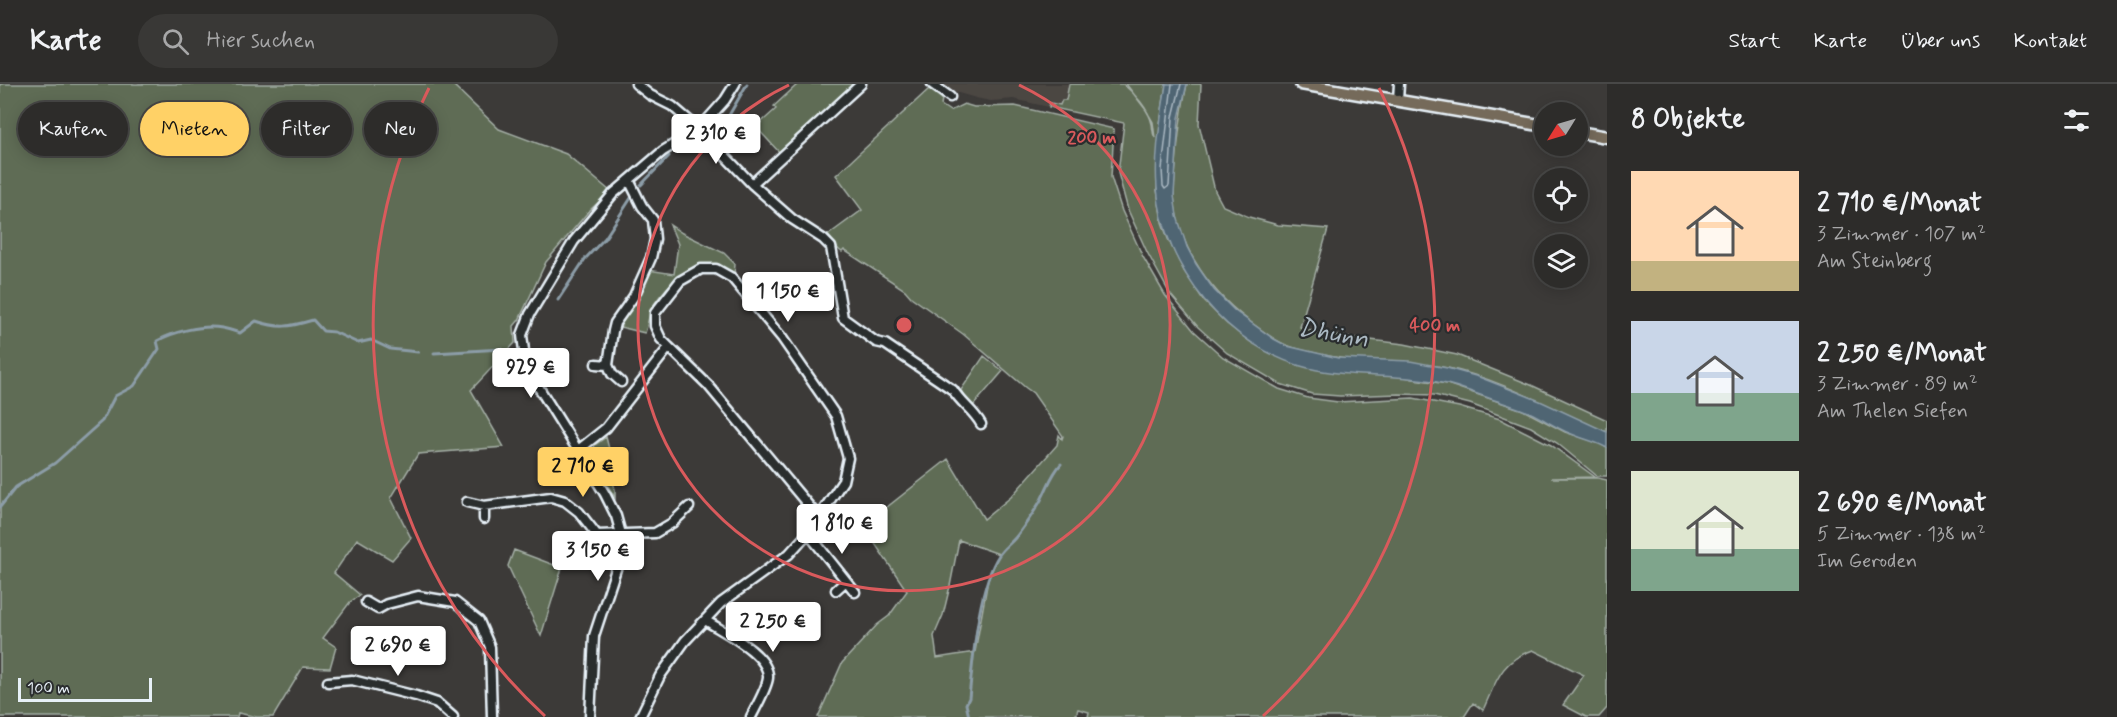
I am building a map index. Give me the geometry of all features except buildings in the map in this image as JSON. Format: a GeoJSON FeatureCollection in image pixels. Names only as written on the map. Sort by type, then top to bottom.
{"type":"FeatureCollection","features":[{"type":"Feature","properties":{"kind":"main road"},"geometry":{"type":"LineString","coordinates":[[1301,84],[1534,124]]}},
{"type":"Feature","properties":{"kind":"main road"},"geometry":{"type":"LineString","coordinates":[[1588,134],[1607,137]]}},
{"type":"Feature","properties":{"kind":"street"},"geometry":{"type":"LineString","coordinates":[[636,84],[650,95],[672,106],[699,129],[752,184],[792,219],[824,239],[831,247],[843,318],[876,342],[885,344],[953,390],[959,400],[977,416],[981,424]]}},
{"type":"Feature","properties":{"kind":"street"},"geometry":{"type":"LineString","coordinates":[[590,717],[594,636],[619,560],[621,534],[616,516],[605,494],[526,367],[522,335],[530,314],[574,241],[613,194],[663,152],[699,129],[725,100],[735,84]]}},
{"type":"Feature","properties":{"kind":"street"},"geometry":{"type":"LineString","coordinates":[[752,184],[861,84]]}},
{"type":"Feature","properties":{"kind":"street"},"geometry":{"type":"LineString","coordinates":[[932,84],[950,97]]}},
{"type":"Feature","properties":{"kind":"street"},"geometry":{"type":"LineString","coordinates":[[1398,100],[1399,84]]}},
{"type":"Feature","properties":{"kind":"street"},"geometry":{"type":"LineString","coordinates":[[621,382],[612,374],[608,365],[615,323],[634,296],[651,258],[655,239],[653,220],[642,206],[629,180]]}},
{"type":"Feature","properties":{"kind":"street"},"geometry":{"type":"LineString","coordinates":[[640,717],[660,676],[685,641],[721,603],[789,554],[808,533],[819,518],[843,481],[848,458],[836,416],[782,338],[732,278],[716,269],[701,269],[680,281],[655,313],[655,327],[661,339],[708,385],[819,518]]}},
{"type":"Feature","properties":{"kind":"street"},"geometry":{"type":"LineString","coordinates":[[577,451],[606,429],[669,347]]}},
{"type":"Feature","properties":{"kind":"street"},"geometry":{"type":"LineString","coordinates":[[596,364],[608,365]]}},
{"type":"Feature","properties":{"kind":"street"},"geometry":{"type":"LineString","coordinates":[[467,502],[484,506],[551,497],[565,501],[579,512],[597,535],[655,532],[672,523],[689,507]]}},
{"type":"Feature","properties":{"kind":"street"},"geometry":{"type":"LineString","coordinates":[[484,506],[484,519]]}},
{"type":"Feature","properties":{"kind":"street"},"geometry":{"type":"LineString","coordinates":[[808,533],[855,592]]}},
{"type":"Feature","properties":{"kind":"street"},"geometry":{"type":"LineString","coordinates":[[836,590],[846,581]]}},
{"type":"Feature","properties":{"kind":"street"},"geometry":{"type":"LineString","coordinates":[[366,602],[378,609],[387,604],[418,596],[455,602],[479,621],[490,647],[492,717]]}},
{"type":"Feature","properties":{"kind":"street"},"geometry":{"type":"LineString","coordinates":[[705,620],[757,655],[766,665],[768,679],[751,717]]}},
{"type":"Feature","properties":{"kind":"street"},"geometry":{"type":"LineString","coordinates":[[328,682],[352,680],[416,696],[437,703],[453,717]]}},
{"type":"Feature","properties":{"kind":"shaded area"},"geometry":{"type":"Polygon","coordinates":[[[940,84],[1069,84],[1066,100],[1060,106],[1050,104],[1049,107],[1013,99],[991,101],[976,98],[955,92],[940,84]]]}},
{"type":"Feature","properties":{"kind":"green space"},"geometry":{"type":"Polygon","coordinates":[[[0,84],[452,84],[499,129],[566,154],[610,191],[588,212],[546,262],[514,326],[515,343],[471,390],[504,447],[418,454],[391,498],[411,538],[392,560],[357,539],[334,573],[360,595],[350,602],[323,638],[336,647],[330,668],[303,667],[273,717],[257,717],[238,713],[237,717],[0,717],[0,84]]]}},
{"type":"Feature","properties":{"kind":"green space"},"geometry":{"type":"Polygon","coordinates":[[[798,84],[855,84],[779,152],[756,127],[798,84]]]}},
{"type":"Feature","properties":{"kind":"green space"},"geometry":{"type":"Polygon","coordinates":[[[1069,84],[1123,84],[1134,94],[1126,84],[1166,84],[1160,124],[1157,190],[1162,222],[1184,271],[1204,301],[1227,324],[1252,343],[1413,379],[1447,384],[1523,410],[1565,432],[1599,443],[1607,448],[1607,476],[1597,476],[1557,443],[1531,427],[1470,404],[1434,395],[1312,394],[1280,384],[1227,353],[1198,327],[1170,294],[1128,210],[1118,173],[1124,123],[1049,107],[1050,103],[1060,105],[1062,100],[1066,100],[1069,84]],[[1148,114],[1152,124],[1155,138],[1153,122],[1148,114]]]}},
{"type":"Feature","properties":{"kind":"green space"},"geometry":{"type":"Polygon","coordinates":[[[1187,84],[1201,84],[1199,124],[1215,191],[1223,206],[1249,217],[1278,225],[1328,229],[1300,327],[1320,334],[1404,344],[1457,355],[1531,385],[1607,420],[1607,432],[1509,388],[1469,373],[1420,364],[1349,360],[1292,347],[1274,339],[1240,314],[1212,286],[1200,270],[1182,235],[1177,216],[1174,196],[1175,181],[1180,124],[1187,84]]]}},
{"type":"Feature","properties":{"kind":"green space"},"geometry":{"type":"Polygon","coordinates":[[[929,89],[942,99],[941,105],[950,111],[964,104],[974,107],[1015,106],[1114,129],[1111,177],[1122,211],[1143,257],[1165,295],[1194,331],[1223,357],[1279,389],[1308,398],[1338,402],[1413,398],[1459,407],[1500,419],[1551,445],[1595,477],[1551,478],[1607,480],[1607,708],[1599,717],[1586,717],[1563,705],[1584,675],[1533,650],[1506,666],[1483,710],[1473,703],[1464,717],[1088,717],[1089,712],[1078,709],[1075,717],[818,717],[842,663],[877,625],[889,616],[907,591],[863,526],[948,459],[984,519],[1011,497],[1057,445],[1059,435],[1062,439],[1063,436],[1033,393],[963,334],[911,297],[905,290],[844,250],[842,252],[838,249],[828,235],[862,210],[836,175],[929,89]],[[959,540],[943,615],[934,636],[937,658],[975,652],[988,580],[999,554],[959,540]]]}},
{"type":"Feature","properties":{"kind":"green space"},"geometry":{"type":"Polygon","coordinates":[[[670,225],[724,253],[735,264],[734,277],[715,269],[696,266],[681,275],[666,289],[650,313],[645,333],[620,327],[648,270],[674,274],[678,244],[670,225]]]}},
{"type":"Feature","properties":{"kind":"green space"},"geometry":{"type":"Polygon","coordinates":[[[984,356],[1003,371],[973,406],[961,390],[984,356]]]}},
{"type":"Feature","properties":{"kind":"green space"},"geometry":{"type":"Polygon","coordinates":[[[606,437],[614,469],[610,471],[615,498],[591,457],[595,445],[606,437]]]}},
{"type":"Feature","properties":{"kind":"green space"},"geometry":{"type":"Polygon","coordinates":[[[514,550],[562,568],[541,636],[508,566],[514,550]]]}},
{"type":"Feature","properties":{"kind":"water"},"geometry":{"type":"Polygon","coordinates":[[[1166,84],[1187,84],[1179,118],[1174,195],[1177,216],[1187,247],[1196,264],[1214,290],[1235,311],[1287,346],[1338,358],[1410,361],[1479,377],[1540,401],[1607,432],[1607,448],[1564,431],[1527,412],[1452,385],[1413,378],[1342,374],[1308,368],[1279,358],[1252,343],[1227,323],[1186,275],[1172,247],[1162,218],[1156,162],[1166,84]]]}},
{"type":"Feature","properties":{"kind":"waterway"},"geometry":{"type":"LineString","coordinates":[[712,135],[720,131],[747,84]]}},
{"type":"Feature","properties":{"kind":"waterway"},"geometry":{"type":"LineString","coordinates":[[680,150],[699,143]]}},
{"type":"Feature","properties":{"kind":"waterway"},"geometry":{"type":"LineString","coordinates":[[641,185],[669,156]]}},
{"type":"Feature","properties":{"kind":"waterway"},"geometry":{"type":"LineString","coordinates":[[558,300],[585,259],[605,238],[631,198]]}},
{"type":"Feature","properties":{"kind":"waterway"},"geometry":{"type":"LineString","coordinates":[[0,507],[16,487],[55,463],[102,421],[115,396],[134,386],[159,349],[157,341],[171,335],[206,327],[240,333],[256,321],[284,326],[313,320],[323,331],[334,332],[358,343],[371,340],[390,349],[418,352]]}},
{"type":"Feature","properties":{"kind":"waterway"},"geometry":{"type":"LineString","coordinates":[[434,353],[502,349]]}},
{"type":"Feature","properties":{"kind":"waterway"},"geometry":{"type":"LineString","coordinates":[[969,717],[966,704],[969,698],[981,604],[992,569],[1001,553],[1032,514],[1061,464]]}},
{"type":"Feature","properties":{"kind":"water label","name":"Dhünn"},"geometry":{"type":"Point","coordinates":[1333,334]}}]}
